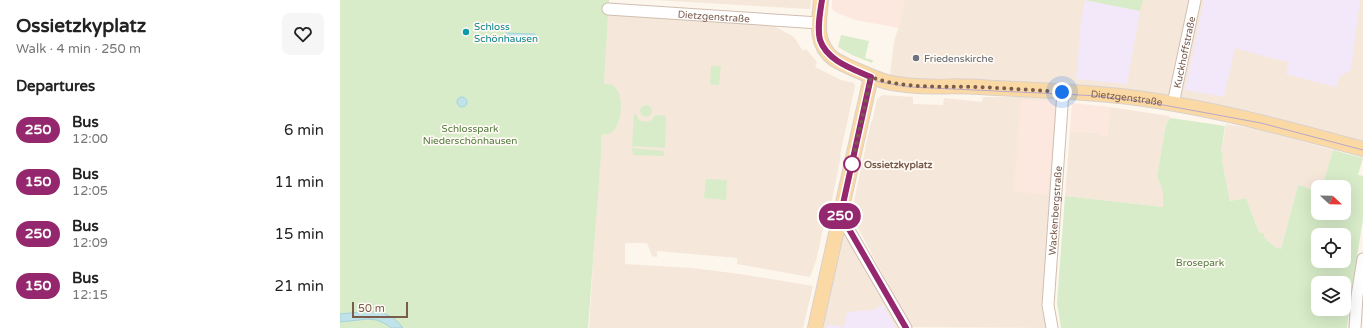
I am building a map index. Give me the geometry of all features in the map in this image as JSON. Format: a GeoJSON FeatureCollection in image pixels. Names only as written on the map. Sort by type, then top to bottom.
{"type":"FeatureCollection","features":[{"type":"Feature","properties":{"kind":"main road"},"geometry":{"type":"LineString","coordinates":[[819,20],[822,0]]}},
{"type":"Feature","properties":{"kind":"main road","name":"Dietzgenstraße"},"geometry":{"type":"LineString","coordinates":[[819,20],[821,41],[827,52],[836,60],[871,77],[887,82],[907,85],[979,87],[1129,97],[1263,122],[1363,149]]}},
{"type":"Feature","properties":{"kind":"main road"},"geometry":{"type":"LineString","coordinates":[[815,328],[871,77]]}},
{"type":"Feature","properties":{"kind":"street","name":"Kuckhoffstraße"},"geometry":{"type":"LineString","coordinates":[[1173,104],[1195,0]]}},
{"type":"Feature","properties":{"kind":"street","name":"Dietzgenstraße"},"geometry":{"type":"LineString","coordinates":[[608,9],[819,20]]}},
{"type":"Feature","properties":{"kind":"street","name":"Wackenbergstraße"},"geometry":{"type":"LineString","coordinates":[[1052,328],[1048,305],[1062,92]]}},
{"type":"Feature","properties":{"kind":"street"},"geometry":{"type":"LineString","coordinates":[[839,222],[846,224],[906,328]]}},
{"type":"Feature","properties":{"kind":"street"},"geometry":{"type":"LineString","coordinates":[[1355,328],[1357,296],[1363,259]]}},
{"type":"Feature","properties":{"kind":"shaded area"},"geometry":{"type":"Polygon","coordinates":[[[655,0],[811,0],[810,9],[807,9],[655,0]]]}},
{"type":"Feature","properties":{"kind":"shaded area"},"geometry":{"type":"Polygon","coordinates":[[[832,0],[904,0],[899,28],[855,20],[835,12],[832,9],[832,0]]]}},
{"type":"Feature","properties":{"kind":"shaded area"},"geometry":{"type":"Polygon","coordinates":[[[904,0],[1191,0],[1171,93],[1167,96],[1111,89],[946,78],[912,79],[890,75],[894,41],[899,26],[904,0]]]}},
{"type":"Feature","properties":{"kind":"shaded area"},"geometry":{"type":"Polygon","coordinates":[[[1085,0],[1140,11],[1127,84],[1076,79],[1081,21],[1085,0]]]}},
{"type":"Feature","properties":{"kind":"shaded area"},"geometry":{"type":"Polygon","coordinates":[[[1200,0],[1363,0],[1363,142],[1250,111],[1181,99],[1179,96],[1200,0]]]}},
{"type":"Feature","properties":{"kind":"shaded area"},"geometry":{"type":"Polygon","coordinates":[[[1204,0],[1360,0],[1351,70],[1340,76],[1336,87],[1286,74],[1289,62],[1235,48],[1224,97],[1185,90],[1204,0]]]}},
{"type":"Feature","properties":{"kind":"shaded area"},"geometry":{"type":"Polygon","coordinates":[[[608,12],[774,26],[794,37],[803,51],[806,49],[817,62],[815,67],[841,80],[854,83],[855,86],[828,220],[825,220],[816,261],[810,277],[737,264],[737,258],[657,251],[657,257],[652,256],[647,243],[625,243],[625,264],[692,268],[813,286],[803,328],[589,328],[601,135],[605,135],[615,128],[619,121],[620,106],[620,97],[616,88],[604,83],[608,12]]]}},
{"type":"Feature","properties":{"kind":"shaded area"},"geometry":{"type":"Polygon","coordinates":[[[883,95],[913,97],[913,104],[943,105],[944,98],[982,102],[983,97],[1056,97],[1058,99],[1047,328],[911,327],[851,215],[877,99],[883,95]]]}},
{"type":"Feature","properties":{"kind":"shaded area"},"geometry":{"type":"Polygon","coordinates":[[[1021,99],[1055,102],[1048,195],[1014,191],[1021,99]]]}},
{"type":"Feature","properties":{"kind":"shaded area"},"geometry":{"type":"Polygon","coordinates":[[[1072,103],[1110,107],[1107,136],[1100,136],[1100,133],[1070,131],[1072,103]]]}},
{"type":"Feature","properties":{"kind":"shaded area"},"geometry":{"type":"Polygon","coordinates":[[[1110,107],[1169,116],[1171,118],[1166,124],[1157,176],[1163,192],[1163,207],[1065,196],[1070,131],[1100,133],[1107,136],[1110,107]]]}},
{"type":"Feature","properties":{"kind":"shaded area"},"geometry":{"type":"Polygon","coordinates":[[[1226,124],[1266,131],[1333,150],[1324,180],[1311,180],[1311,189],[1298,185],[1281,249],[1275,247],[1259,232],[1246,198],[1230,201],[1222,161],[1223,153],[1221,152],[1226,124]]]}},
{"type":"Feature","properties":{"kind":"shaded area"},"geometry":{"type":"Polygon","coordinates":[[[842,236],[847,236],[900,328],[821,328],[842,236]]]}},
{"type":"Feature","properties":{"kind":"shaded area"},"geometry":{"type":"Polygon","coordinates":[[[883,305],[896,328],[827,328],[828,324],[844,327],[847,312],[873,310],[883,305]]]}},
{"type":"Feature","properties":{"kind":"green space","name":"Schlosspark Niederschönhausen"},"geometry":{"type":"Polygon","coordinates":[[[340,0],[609,0],[604,83],[612,85],[619,92],[621,110],[618,122],[613,131],[606,135],[601,135],[601,154],[588,328],[340,328],[340,0]]]}},
{"type":"Feature","properties":{"kind":"green space"},"geometry":{"type":"Polygon","coordinates":[[[1085,0],[1143,0],[1140,11],[1085,0]]]}},
{"type":"Feature","properties":{"kind":"green space"},"geometry":{"type":"Polygon","coordinates":[[[841,35],[869,41],[865,58],[873,60],[872,63],[852,55],[838,47],[841,35]]]}},
{"type":"Feature","properties":{"kind":"green space"},"geometry":{"type":"Polygon","coordinates":[[[711,66],[721,66],[719,85],[710,84],[711,66]]]}},
{"type":"Feature","properties":{"kind":"green space"},"geometry":{"type":"Polygon","coordinates":[[[644,105],[648,105],[652,111],[648,117],[644,117],[640,113],[640,109],[644,105]]]}},
{"type":"Feature","properties":{"kind":"green space"},"geometry":{"type":"Polygon","coordinates":[[[634,114],[636,114],[639,120],[644,121],[650,120],[655,115],[666,116],[665,148],[632,146],[634,114]]]}},
{"type":"Feature","properties":{"kind":"green space","name":"Brosepark"},"geometry":{"type":"Polygon","coordinates":[[[1171,118],[1225,126],[1221,152],[1223,153],[1222,161],[1230,201],[1246,198],[1259,232],[1264,234],[1264,237],[1275,247],[1281,249],[1298,185],[1311,189],[1311,220],[1351,220],[1351,180],[1324,180],[1333,150],[1363,158],[1358,175],[1363,176],[1363,219],[1351,295],[1351,276],[1311,276],[1311,316],[1348,316],[1347,328],[1061,328],[1057,303],[1065,196],[1163,207],[1163,192],[1157,176],[1166,124],[1171,118]]]}},
{"type":"Feature","properties":{"kind":"green space"},"geometry":{"type":"Polygon","coordinates":[[[632,148],[664,151],[664,156],[633,155],[632,148]]]}},
{"type":"Feature","properties":{"kind":"green space"},"geometry":{"type":"Polygon","coordinates":[[[706,179],[727,180],[726,200],[704,198],[706,179]]]}},
{"type":"Feature","properties":{"kind":"water"},"geometry":{"type":"Polygon","coordinates":[[[506,33],[535,34],[534,39],[506,38],[506,33]]]}},
{"type":"Feature","properties":{"kind":"water"},"geometry":{"type":"Polygon","coordinates":[[[460,97],[464,97],[466,98],[466,106],[460,107],[457,104],[457,100],[460,97]]]}},
{"type":"Feature","properties":{"kind":"water"},"geometry":{"type":"Polygon","coordinates":[[[371,311],[389,316],[397,321],[403,328],[391,328],[377,320],[368,319],[340,322],[340,314],[371,311]]]}},
{"type":"Feature","properties":{"kind":"tram line"},"geometry":{"type":"LineString","coordinates":[[820,0],[817,29],[822,47],[829,57],[868,78],[880,82],[909,87],[1097,96],[1147,102],[1261,123],[1363,150]]}},
{"type":"Feature","properties":{"kind":"bus line","name":"250"},"geometry":{"type":"LineString","coordinates":[[822,0],[819,30],[821,41],[827,52],[836,60],[871,77],[839,222],[846,224],[906,328]]}},
{"type":"Feature","properties":{"kind":"place","name":"Schloss Schönhausen"},"geometry":{"type":"Point","coordinates":[466,32]}},
{"type":"Feature","properties":{"kind":"place","name":"Friedenskirche"},"geometry":{"type":"Point","coordinates":[916,58]}},
{"type":"Feature","properties":{"kind":"place","name":"Ossietzkyplatz"},"geometry":{"type":"Point","coordinates":[852,164]}},
{"type":"Feature","properties":{"kind":"route"},"geometry":{"type":"LineString","coordinates":[[852,164],[871,77],[887,82],[907,85],[979,87],[1062,92]]}}]}
